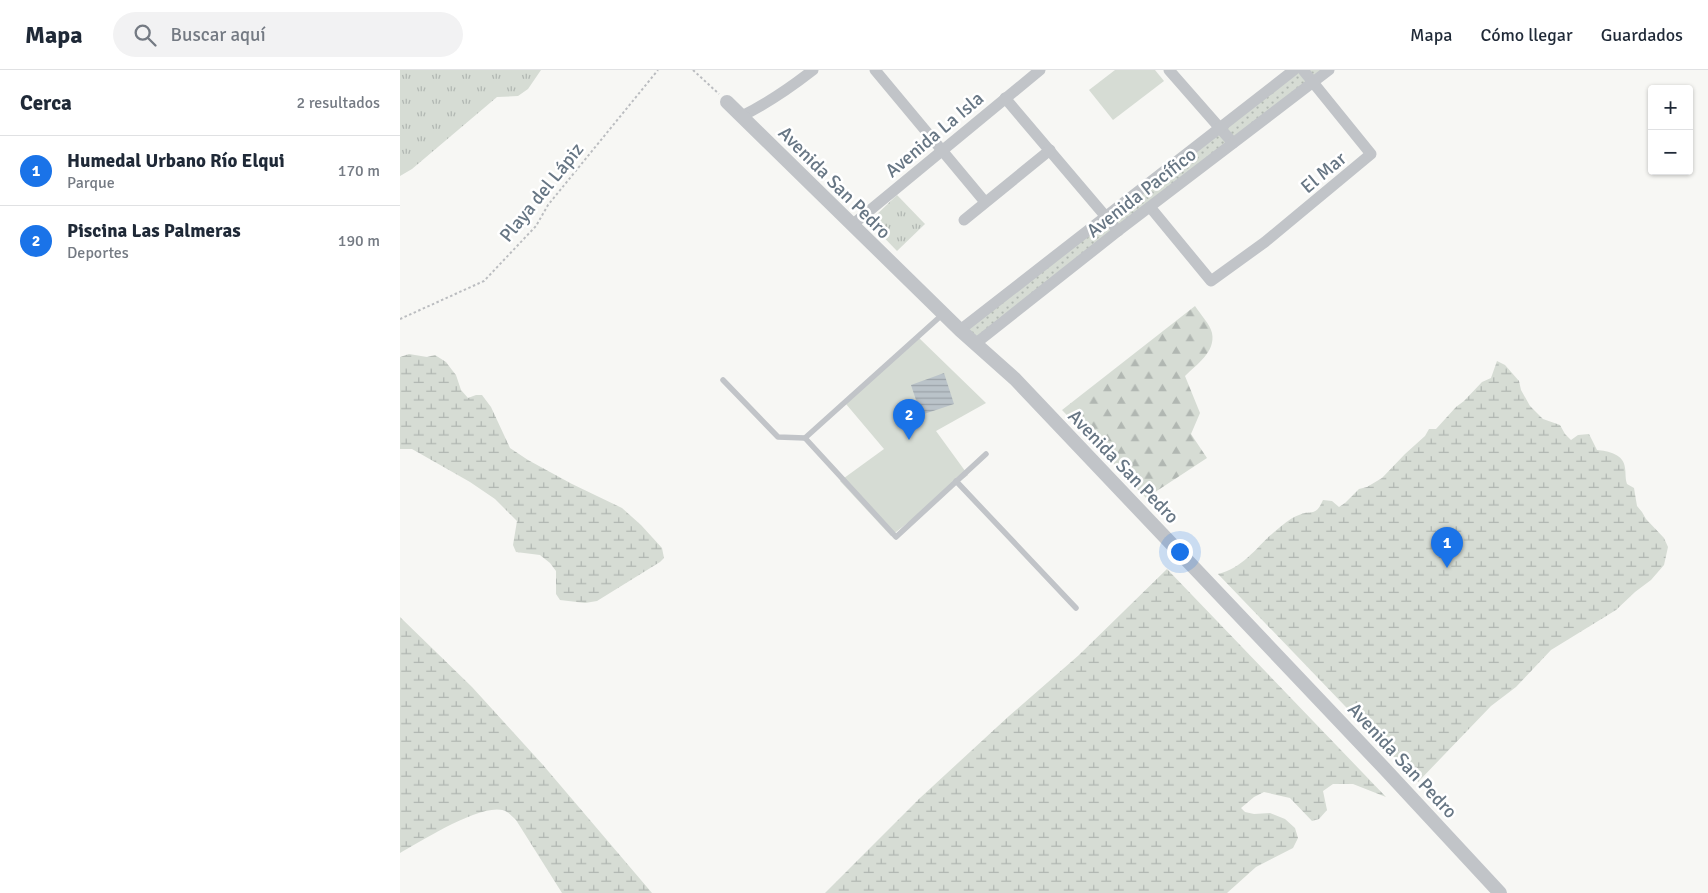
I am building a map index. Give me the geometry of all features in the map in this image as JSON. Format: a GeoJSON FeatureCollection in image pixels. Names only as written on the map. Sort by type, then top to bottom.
{"type":"FeatureCollection","features":[{"type":"Feature","properties":{"kind":"street"},"geometry":{"type":"LineString","coordinates":[[742,116],[764,105],[813,70]]}},
{"type":"Feature","properties":{"kind":"street"},"geometry":{"type":"LineString","coordinates":[[875,70],[985,202]]}},
{"type":"Feature","properties":{"kind":"street","name":"Avenida La Isla"},"geometry":{"type":"LineString","coordinates":[[852,225],[1040,70]]}},
{"type":"Feature","properties":{"kind":"street"},"geometry":{"type":"LineString","coordinates":[[1169,70],[1233,142]]}},
{"type":"Feature","properties":{"kind":"street","name":"Avenida Pacífico"},"geometry":{"type":"LineString","coordinates":[[960,330],[1294,70]]}},
{"type":"Feature","properties":{"kind":"street","name":"El Mar"},"geometry":{"type":"LineString","coordinates":[[1150,207],[1211,281],[1272,236],[1372,154],[1303,70]]}},
{"type":"Feature","properties":{"kind":"street","name":"Avenida Pacífico"},"geometry":{"type":"LineString","coordinates":[[975,344],[1118,231],[1328,70]]}},
{"type":"Feature","properties":{"kind":"street"},"geometry":{"type":"LineString","coordinates":[[1005,98],[1118,231]]}},
{"type":"Feature","properties":{"kind":"street","name":"Avenida San Pedro"},"geometry":{"type":"LineString","coordinates":[[727,102],[943,314],[1022,386],[1500,893]]}},
{"type":"Feature","properties":{"kind":"street"},"geometry":{"type":"LineString","coordinates":[[964,220],[1050,150]]}},
{"type":"Feature","properties":{"kind":"lane"},"geometry":{"type":"LineString","coordinates":[[723,380],[778,438],[805,438],[943,314]]}},
{"type":"Feature","properties":{"kind":"lane"},"geometry":{"type":"LineString","coordinates":[[805,438],[896,537],[986,454]]}},
{"type":"Feature","properties":{"kind":"lane"},"geometry":{"type":"LineString","coordinates":[[956,481],[1076,608]]}},
{"type":"Feature","properties":{"kind":"path","name":"Playa del Lápiz"},"geometry":{"type":"LineString","coordinates":[[400,319],[484,281],[536,226],[548,205],[658,70]]}},
{"type":"Feature","properties":{"kind":"path"},"geometry":{"type":"LineString","coordinates":[[693,70],[727,102]]}},
{"type":"Feature","properties":{"kind":"green space"},"geometry":{"type":"Polygon","coordinates":[[[400,70],[541,70],[528,89],[518,96],[497,97],[412,169],[400,176],[400,70]]]}},
{"type":"Feature","properties":{"kind":"green space"},"geometry":{"type":"Polygon","coordinates":[[[1115,70],[1155,70],[1164,81],[1113,120],[1089,90],[1115,70]]]}},
{"type":"Feature","properties":{"kind":"green space"},"geometry":{"type":"Polygon","coordinates":[[[1301,70],[1322,70],[976,338],[966,331],[1301,70]]]}},
{"type":"Feature","properties":{"kind":"green space"},"geometry":{"type":"Polygon","coordinates":[[[897,195],[925,224],[897,251],[869,222],[897,195]]]}},
{"type":"Feature","properties":{"kind":"green space"},"geometry":{"type":"Polygon","coordinates":[[[1195,306],[1209,326],[1212,340],[1208,352],[1185,376],[1200,413],[1191,434],[1207,458],[1146,498],[1062,410],[1195,306]]]}},
{"type":"Feature","properties":{"kind":"green space"},"geometry":{"type":"Polygon","coordinates":[[[918,337],[986,403],[936,431],[968,475],[891,536],[840,481],[884,449],[846,404],[918,337]]]}},
{"type":"Feature","properties":{"kind":"green space"},"geometry":{"type":"Polygon","coordinates":[[[409,354],[427,357],[435,355],[446,362],[456,375],[461,390],[468,398],[482,395],[491,407],[510,448],[572,484],[622,508],[662,548],[664,558],[597,601],[585,603],[560,600],[556,594],[556,571],[540,555],[516,552],[513,545],[517,521],[495,499],[470,482],[412,449],[400,449],[400,357],[409,354]]]}},
{"type":"Feature","properties":{"kind":"green space"},"geometry":{"type":"Polygon","coordinates":[[[1497,361],[1505,365],[1519,381],[1521,390],[1530,406],[1543,419],[1560,425],[1571,440],[1578,435],[1589,434],[1597,450],[1610,452],[1622,459],[1627,484],[1634,488],[1637,506],[1646,519],[1664,538],[1668,547],[1664,565],[1651,580],[1616,610],[1551,650],[1516,687],[1491,706],[1418,782],[1218,574],[1228,571],[1244,561],[1291,519],[1318,509],[1323,500],[1332,501],[1339,507],[1359,489],[1367,487],[1382,478],[1425,436],[1429,429],[1436,429],[1482,382],[1491,378],[1497,361]]]}},
{"type":"Feature","properties":{"kind":"green space"},"geometry":{"type":"Polygon","coordinates":[[[1167,569],[1386,797],[1353,784],[1333,784],[1323,791],[1327,810],[1319,819],[1312,821],[1290,798],[1264,792],[1254,797],[1241,808],[1245,812],[1254,814],[1270,813],[1285,819],[1295,828],[1298,838],[1293,848],[1256,867],[1227,893],[825,893],[920,798],[1079,655],[1167,569]]]}},
{"type":"Feature","properties":{"kind":"green space"},"geometry":{"type":"Polygon","coordinates":[[[400,617],[472,687],[543,765],[652,893],[562,893],[516,820],[507,812],[497,810],[484,811],[469,816],[400,853],[400,617]]]}},
{"type":"Feature","properties":{"kind":"shaded area"},"geometry":{"type":"Polygon","coordinates":[[[944,373],[954,404],[921,415],[911,385],[944,373]]]}},
{"type":"Feature","properties":{"kind":"place","name":"Piscina Las Palmeras"},"geometry":{"type":"Point","coordinates":[909,440]}},
{"type":"Feature","properties":{"kind":"place","name":"Humedal Urbano Río Elqui"},"geometry":{"type":"Point","coordinates":[1447,568]}}]}
